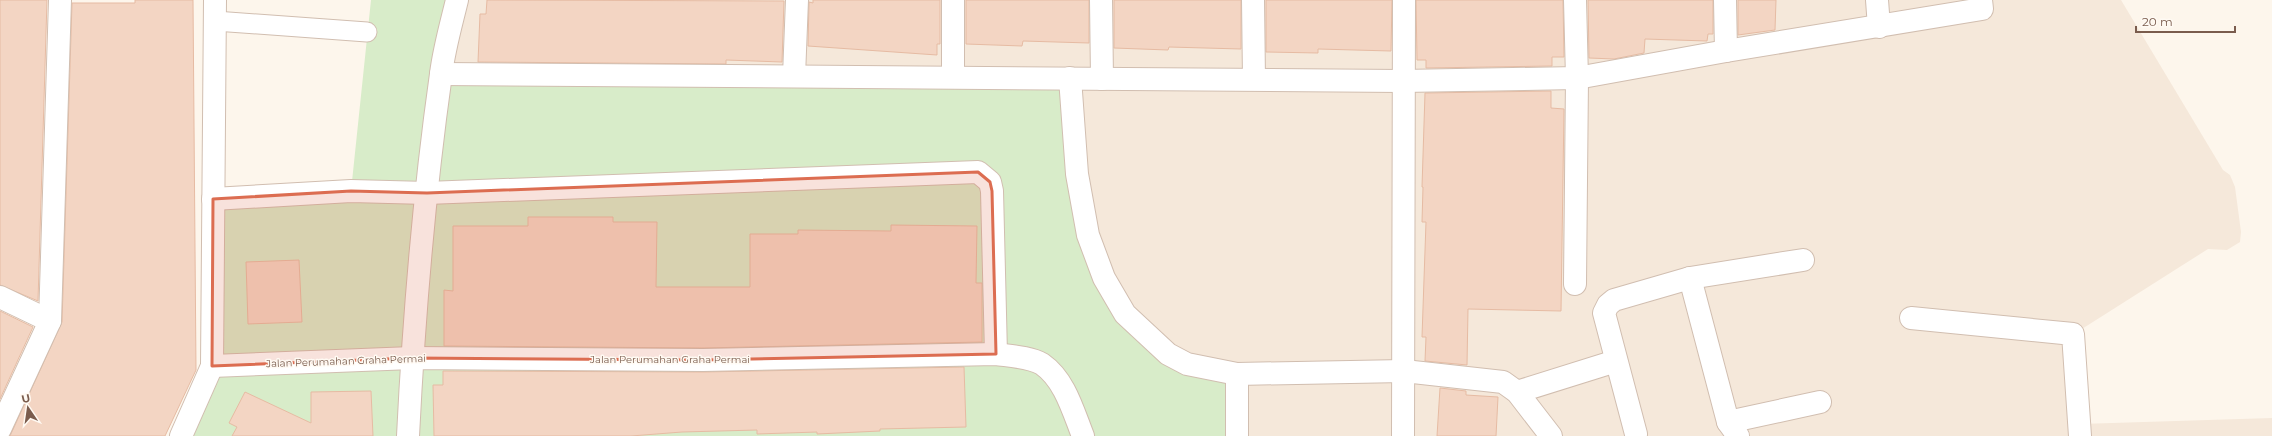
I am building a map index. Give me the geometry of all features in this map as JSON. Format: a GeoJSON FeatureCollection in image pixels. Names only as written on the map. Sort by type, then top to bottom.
{"type":"FeatureCollection","features":[{"type":"Feature","properties":{"kind":"street"},"geometry":{"type":"LineString","coordinates":[[0,429],[50,321],[60,0]]}},
{"type":"Feature","properties":{"kind":"street"},"geometry":{"type":"LineString","coordinates":[[408,436],[412,358],[427,191],[441,76],[457,0]]}},
{"type":"Feature","properties":{"kind":"street"},"geometry":{"type":"LineString","coordinates":[[794,76],[797,0]]}},
{"type":"Feature","properties":{"kind":"street"},"geometry":{"type":"LineString","coordinates":[[953,0],[953,77]]}},
{"type":"Feature","properties":{"kind":"street"},"geometry":{"type":"LineString","coordinates":[[1101,0],[1102,79]]}},
{"type":"Feature","properties":{"kind":"street"},"geometry":{"type":"LineString","coordinates":[[1253,0],[1254,80]]}},
{"type":"Feature","properties":{"kind":"street"},"geometry":{"type":"LineString","coordinates":[[1404,0],[1402,81],[1404,436]]}},
{"type":"Feature","properties":{"kind":"street"},"geometry":{"type":"LineString","coordinates":[[1575,0],[1577,78],[1575,284]]}},
{"type":"Feature","properties":{"kind":"street"},"geometry":{"type":"LineString","coordinates":[[1725,0],[1726,51]]}},
{"type":"Feature","properties":{"kind":"street"},"geometry":{"type":"LineString","coordinates":[[1877,0],[1879,27]]}},
{"type":"Feature","properties":{"kind":"street"},"geometry":{"type":"LineString","coordinates":[[441,76],[794,76],[1402,81],[1577,78],[1726,51],[1982,9],[1981,0]]}},
{"type":"Feature","properties":{"kind":"street"},"geometry":{"type":"LineString","coordinates":[[181,436],[212,366],[215,11]]}},
{"type":"Feature","properties":{"kind":"street"},"geometry":{"type":"LineString","coordinates":[[1070,78],[1077,174],[1088,235],[1104,278],[1125,314],[1168,354],[1187,364],[1237,374],[1404,371],[1503,382],[1517,392],[1551,436]]}},
{"type":"Feature","properties":{"kind":"street"},"geometry":{"type":"LineString","coordinates":[[213,199],[351,191],[427,191],[978,172],[990,182],[992,191],[996,354]]}},
{"type":"Feature","properties":{"kind":"street"},"geometry":{"type":"LineString","coordinates":[[1636,434],[1604,313],[1608,305],[1614,300],[1690,278],[1803,260]]}},
{"type":"Feature","properties":{"kind":"street"},"geometry":{"type":"LineString","coordinates":[[1690,278],[1733,429],[1820,402]]}},
{"type":"Feature","properties":{"kind":"street"},"geometry":{"type":"LineString","coordinates":[[0,297],[50,321]]}},
{"type":"Feature","properties":{"kind":"street"},"geometry":{"type":"LineString","coordinates":[[1911,318],[2074,334],[2080,436]]}},
{"type":"Feature","properties":{"kind":"street","name":"Jalan Perumahan Graha Permai"},"geometry":{"type":"LineString","coordinates":[[212,366],[412,358],[702,360],[996,354],[1041,364],[1057,378],[1067,395],[1083,436]]}},
{"type":"Feature","properties":{"kind":"street"},"geometry":{"type":"LineString","coordinates":[[1517,392],[1616,360]]}},
{"type":"Feature","properties":{"kind":"street"},"geometry":{"type":"LineString","coordinates":[[1237,374],[1237,436]]}},
{"type":"Feature","properties":{"kind":"lane"},"geometry":{"type":"LineString","coordinates":[[215,11],[367,32]]}},
{"type":"Feature","properties":{"kind":"highlighted area"},"geometry":{"type":"Polygon","coordinates":[[[978,172],[990,182],[992,191],[996,354],[703,360],[412,358],[212,366],[213,199],[351,191],[427,193],[978,172]]]}},
{"type":"Feature","properties":{"kind":"shaded area"},"geometry":{"type":"Polygon","coordinates":[[[457,0],[2121,0],[2223,170],[2230,175],[2235,187],[2241,232],[2240,242],[2227,250],[2208,249],[2074,334],[2080,424],[2272,418],[2272,436],[1237,436],[441,74],[457,0]]]}},
{"type":"Feature","properties":{"kind":"green space"},"geometry":{"type":"Polygon","coordinates":[[[371,0],[457,0],[441,73],[1070,78],[1088,235],[1150,339],[1237,374],[1237,436],[181,436],[212,366],[213,199],[351,191],[371,0]]]}},
{"type":"Feature","properties":{"kind":"building"},"geometry":{"type":"Polygon","coordinates":[[[0,0],[47,0],[38,301],[0,285],[0,0]]]}},
{"type":"Feature","properties":{"kind":"building"},"geometry":{"type":"Polygon","coordinates":[[[135,0],[193,0],[196,370],[165,436],[10,436],[62,322],[72,3],[135,3],[135,0]]]}},
{"type":"Feature","properties":{"kind":"building"},"geometry":{"type":"Polygon","coordinates":[[[487,0],[784,1],[782,62],[726,60],[726,64],[478,62],[480,14],[486,14],[487,0]]]}},
{"type":"Feature","properties":{"kind":"building"},"geometry":{"type":"Polygon","coordinates":[[[813,0],[940,0],[940,44],[937,44],[937,55],[808,46],[809,2],[813,3],[813,0]]]}},
{"type":"Feature","properties":{"kind":"building"},"geometry":{"type":"Polygon","coordinates":[[[966,0],[1089,0],[1089,43],[1023,41],[1022,46],[966,44],[966,0]]]}},
{"type":"Feature","properties":{"kind":"building"},"geometry":{"type":"Polygon","coordinates":[[[1114,0],[1241,0],[1241,49],[1169,47],[1168,50],[1114,48],[1114,0]]]}},
{"type":"Feature","properties":{"kind":"building"},"geometry":{"type":"Polygon","coordinates":[[[1266,0],[1392,0],[1391,51],[1318,49],[1318,53],[1266,52],[1266,0]]]}},
{"type":"Feature","properties":{"kind":"building"},"geometry":{"type":"Polygon","coordinates":[[[1416,0],[1563,0],[1564,57],[1552,57],[1552,66],[1426,68],[1426,60],[1417,60],[1416,0]]]}},
{"type":"Feature","properties":{"kind":"building"},"geometry":{"type":"Polygon","coordinates":[[[1588,0],[1713,0],[1713,34],[1708,34],[1707,41],[1645,39],[1644,53],[1614,59],[1589,58],[1588,0]]]}},
{"type":"Feature","properties":{"kind":"building"},"geometry":{"type":"Polygon","coordinates":[[[1738,0],[1776,0],[1775,30],[1738,35],[1738,0]]]}},
{"type":"Feature","properties":{"kind":"building"},"geometry":{"type":"Polygon","coordinates":[[[1551,91],[1551,108],[1564,109],[1561,311],[1468,309],[1467,365],[1425,361],[1426,337],[1422,337],[1426,222],[1422,222],[1422,187],[1425,93],[1551,91]]]}},
{"type":"Feature","properties":{"kind":"building"},"geometry":{"type":"Polygon","coordinates":[[[528,217],[613,217],[613,222],[657,222],[656,287],[750,287],[750,234],[798,234],[798,230],[891,231],[891,225],[977,226],[976,283],[982,283],[982,342],[703,348],[444,346],[444,290],[453,291],[453,226],[528,226],[528,217]]]}},
{"type":"Feature","properties":{"kind":"building"},"geometry":{"type":"Polygon","coordinates":[[[299,260],[302,322],[248,324],[246,262],[299,260]]]}},
{"type":"Feature","properties":{"kind":"building"},"geometry":{"type":"Polygon","coordinates":[[[0,311],[33,327],[0,399],[0,311]]]}},
{"type":"Feature","properties":{"kind":"building"},"geometry":{"type":"Polygon","coordinates":[[[964,367],[966,427],[880,429],[880,431],[817,434],[817,432],[757,434],[757,430],[682,432],[631,436],[434,436],[433,385],[443,385],[443,371],[703,372],[964,367]]]}},
{"type":"Feature","properties":{"kind":"building"},"geometry":{"type":"Polygon","coordinates":[[[1440,388],[1466,391],[1466,395],[1498,397],[1496,436],[1437,436],[1440,388]]]}},
{"type":"Feature","properties":{"kind":"building"},"geometry":{"type":"Polygon","coordinates":[[[371,391],[373,436],[232,436],[237,427],[229,423],[245,392],[311,423],[311,392],[371,391]]]}}]}
